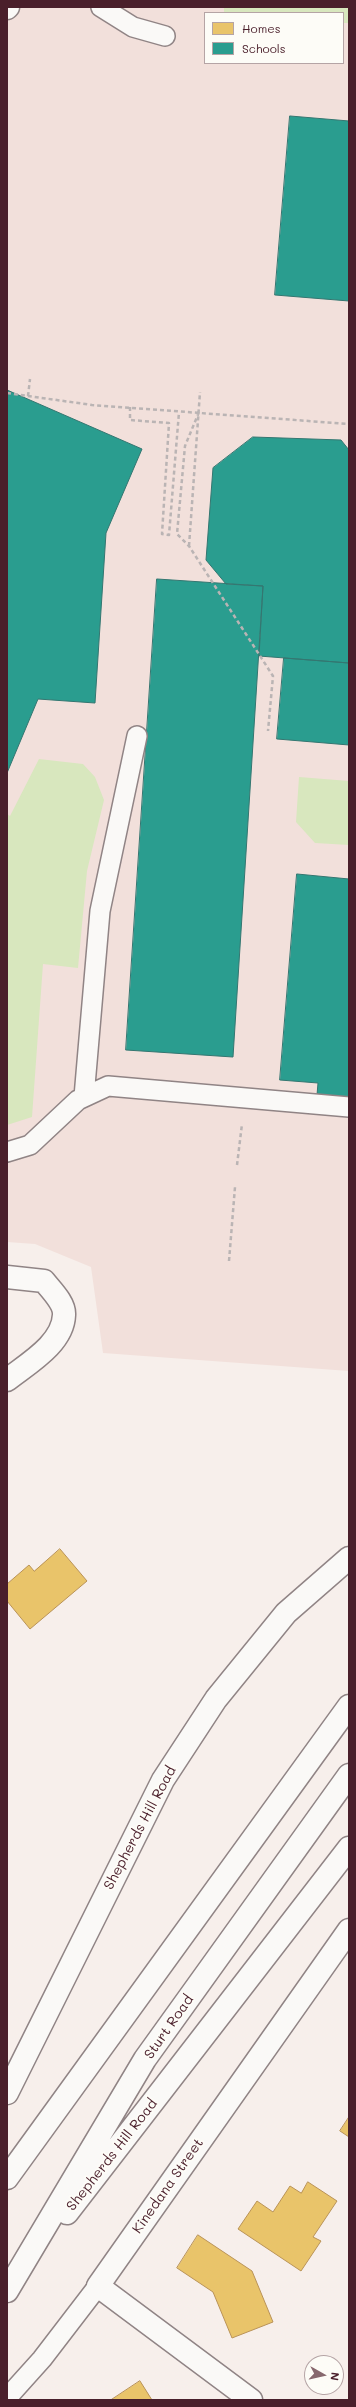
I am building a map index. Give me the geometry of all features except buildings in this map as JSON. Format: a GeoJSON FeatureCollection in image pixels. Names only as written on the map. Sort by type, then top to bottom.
{"type":"FeatureCollection","features":[{"type":"Feature","properties":{"kind":"main road"},"geometry":{"type":"LineString","coordinates":[[7,1277],[44,1281],[59,1300],[65,1314],[59,1333],[41,1353],[7,1380]]}},
{"type":"Feature","properties":{"kind":"main road","name":"Shepherds Hill Road"},"geometry":{"type":"LineString","coordinates":[[7,2093],[163,1780],[216,1699],[286,1613],[349,1558]]}},
{"type":"Feature","properties":{"kind":"main road"},"geometry":{"type":"LineString","coordinates":[[7,2178],[349,1706]]}},
{"type":"Feature","properties":{"kind":"main road","name":"Sturt Road"},"geometry":{"type":"LineString","coordinates":[[7,2291],[145,2059],[349,1775]]}},
{"type":"Feature","properties":{"kind":"main road","name":"Shepherds Hill Road"},"geometry":{"type":"LineString","coordinates":[[7,2291],[349,1848]]}},
{"type":"Feature","properties":{"kind":"main road","name":"Kinedana Street"},"geometry":{"type":"LineString","coordinates":[[98,2286],[349,1930]]}},
{"type":"Feature","properties":{"kind":"main road"},"geometry":{"type":"LineString","coordinates":[[98,2286],[251,2400]]}},
{"type":"Feature","properties":{"kind":"lane"},"geometry":{"type":"LineString","coordinates":[[101,7],[133,28],[165,36]]}},
{"type":"Feature","properties":{"kind":"lane"},"geometry":{"type":"LineString","coordinates":[[84,1097],[100,911],[137,736]]}},
{"type":"Feature","properties":{"kind":"lane"},"geometry":{"type":"LineString","coordinates":[[7,1152],[30,1145],[78,1100],[108,1086],[349,1107]]}},
{"type":"Feature","properties":{"kind":"lane"},"geometry":{"type":"LineString","coordinates":[[7,2398],[42,2359],[98,2286]]}},
{"type":"Feature","properties":{"kind":"path"},"geometry":{"type":"LineString","coordinates":[[28,396],[30,379]]}},
{"type":"Feature","properties":{"kind":"path"},"geometry":{"type":"LineString","coordinates":[[189,546],[200,392]]}},
{"type":"Feature","properties":{"kind":"path"},"geometry":{"type":"LineString","coordinates":[[7,393],[92,405],[349,424]]}},
{"type":"Feature","properties":{"kind":"path"},"geometry":{"type":"LineString","coordinates":[[130,408],[130,420],[169,423],[162,534],[169,535],[179,412]]}},
{"type":"Feature","properties":{"kind":"path"},"geometry":{"type":"LineString","coordinates":[[199,412],[185,446],[177,534],[189,546],[273,676],[268,731]]}},
{"type":"Feature","properties":{"kind":"path"},"geometry":{"type":"LineString","coordinates":[[237,1165],[242,1123]]}},
{"type":"Feature","properties":{"kind":"path"},"geometry":{"type":"LineString","coordinates":[[229,1261],[235,1187]]}},
{"type":"Feature","properties":{"kind":"shaded area"},"geometry":{"type":"Polygon","coordinates":[[[7,7],[349,7],[349,1371],[103,1353],[91,1267],[35,1244],[7,1242],[7,7]]]}},
{"type":"Feature","properties":{"kind":"green space"},"geometry":{"type":"Polygon","coordinates":[[[224,7],[349,7],[349,23],[344,23],[344,12],[224,12],[224,7]]]}},
{"type":"Feature","properties":{"kind":"green space"},"geometry":{"type":"Polygon","coordinates":[[[39,759],[83,764],[95,777],[104,800],[87,871],[78,968],[43,964],[32,1117],[7,1125],[7,814],[10,816],[39,759]]]}},
{"type":"Feature","properties":{"kind":"green space"},"geometry":{"type":"Polygon","coordinates":[[[299,777],[349,781],[349,845],[315,843],[296,822],[299,777]]]}}]}
